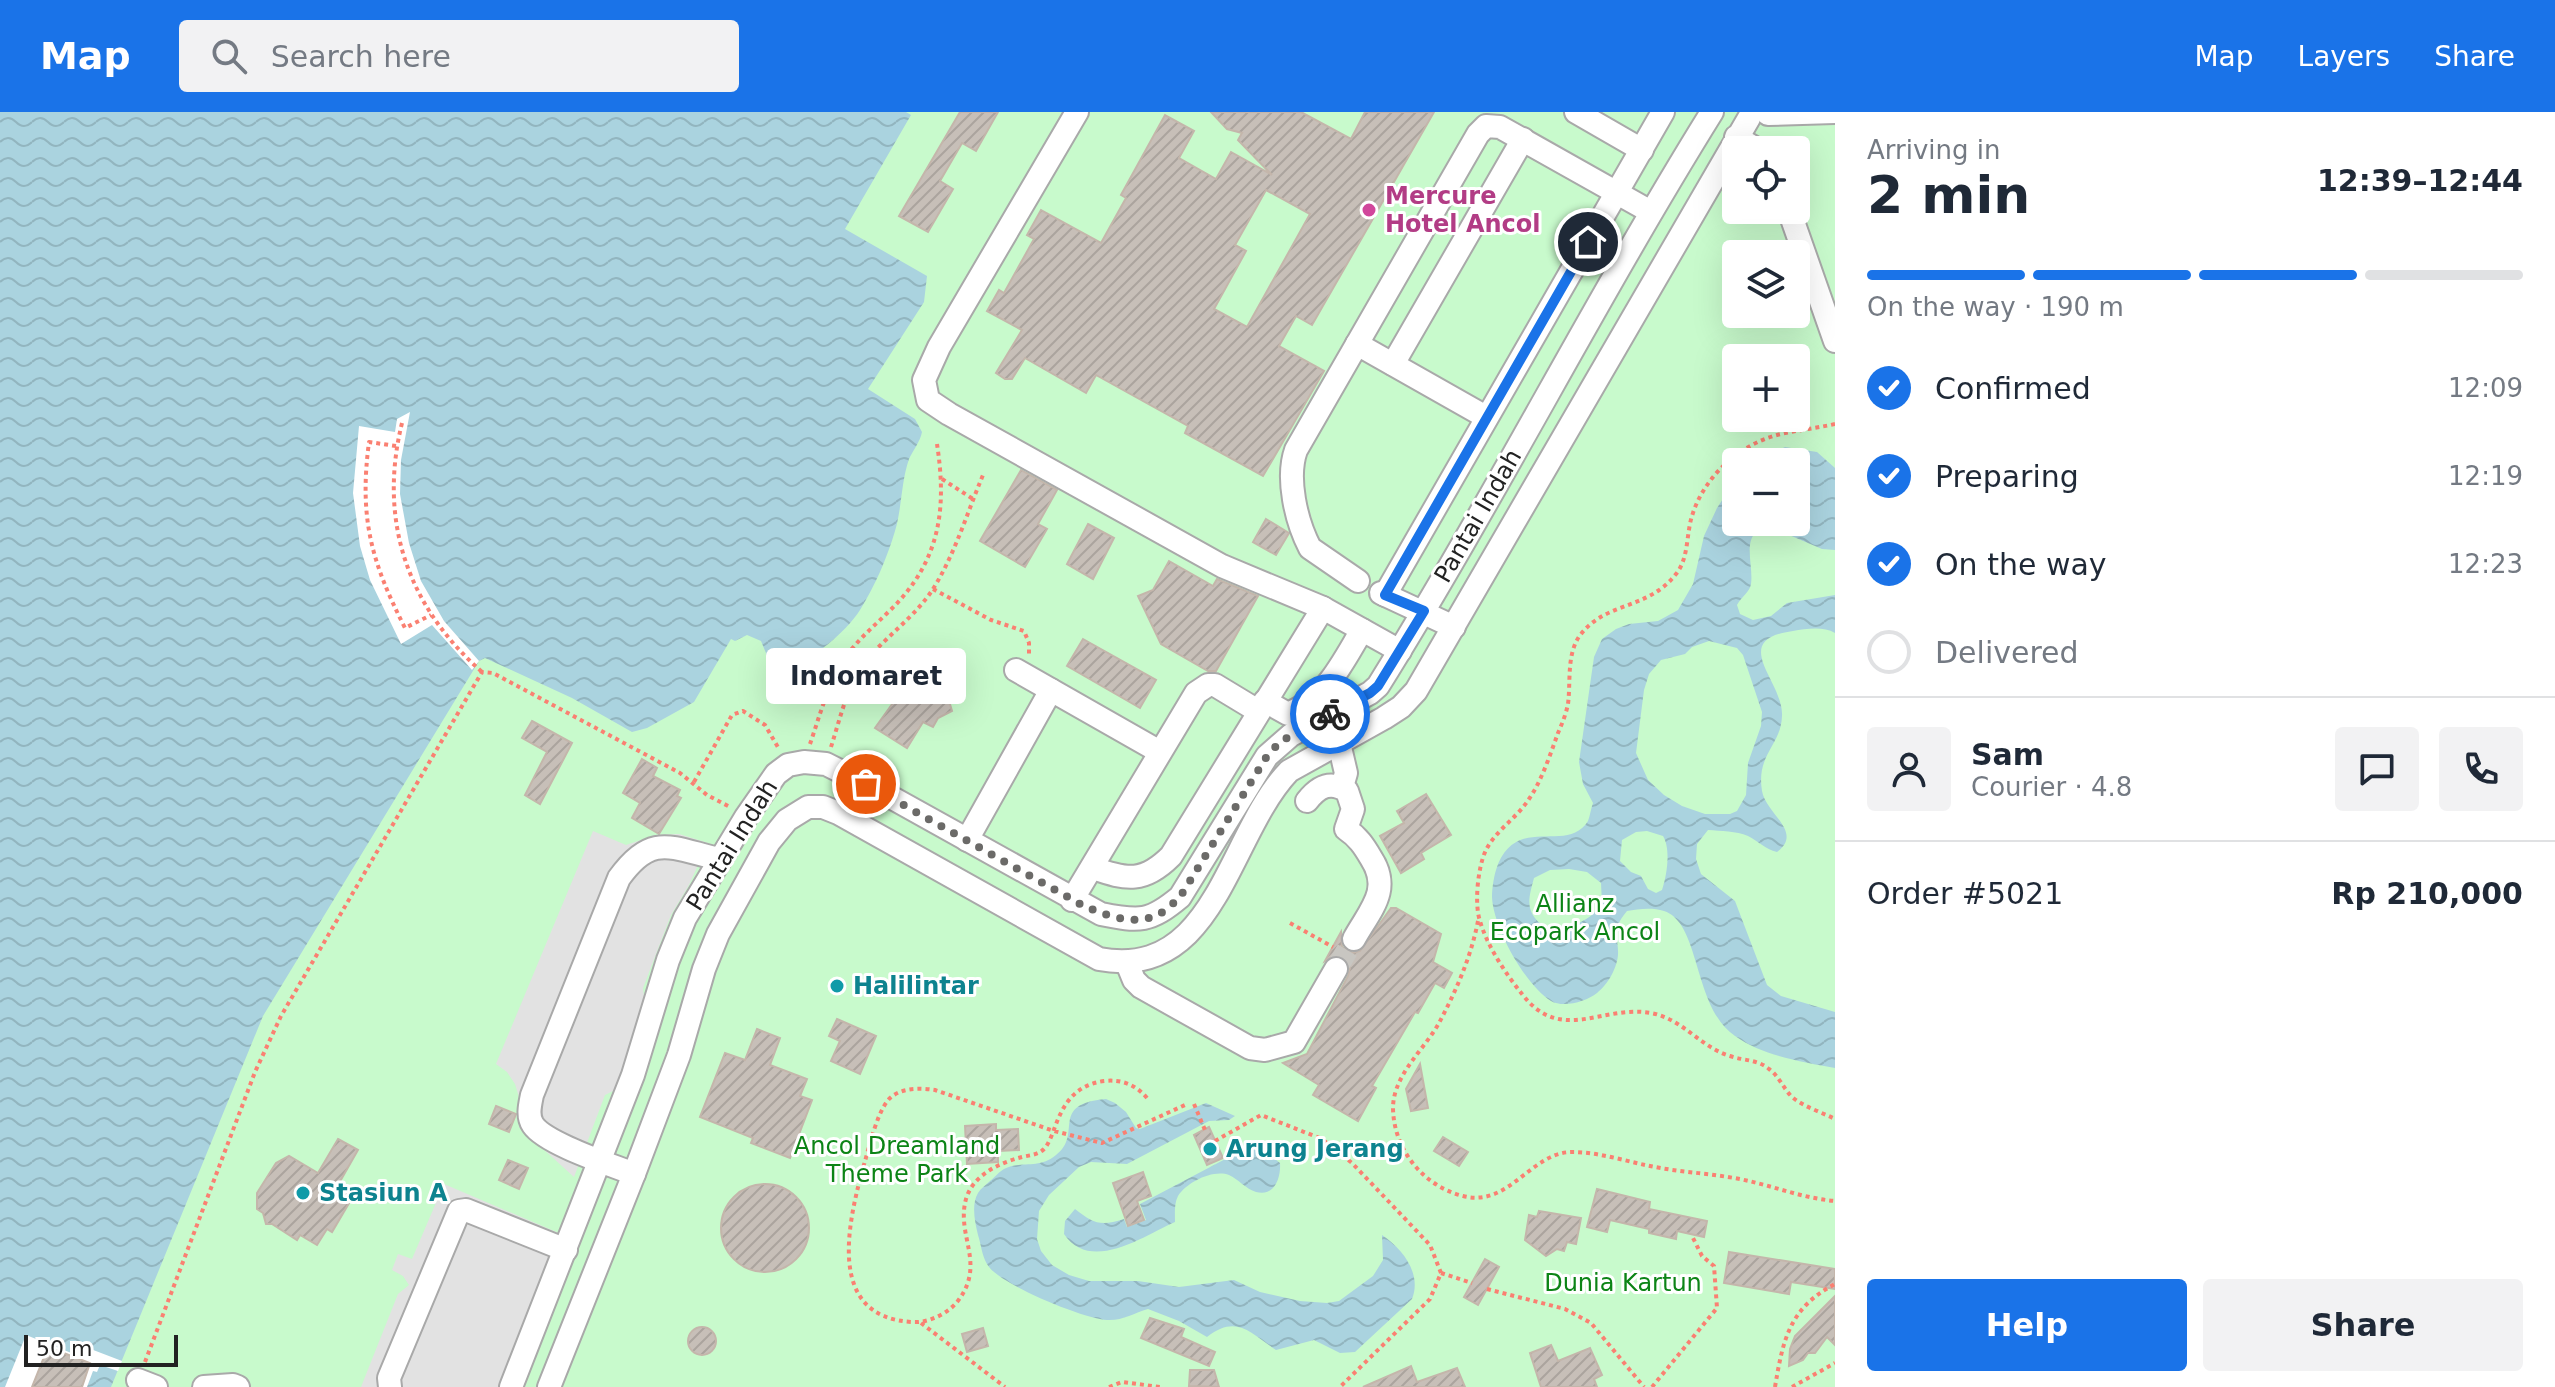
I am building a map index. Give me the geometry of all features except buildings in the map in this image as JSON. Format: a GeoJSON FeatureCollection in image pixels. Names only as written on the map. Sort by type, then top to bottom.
{"type":"FeatureCollection","features":[{"type":"Feature","properties":{"kind":"street"},"geometry":{"type":"LineString","coordinates":[[1077,112],[939,347],[924,380],[928,400],[1222,566],[1323,608],[1400,651]]}},
{"type":"Feature","properties":{"kind":"street"},"geometry":{"type":"LineString","coordinates":[[1576,112],[1642,150]]}},
{"type":"Feature","properties":{"kind":"street"},"geometry":{"type":"LineString","coordinates":[[1454,627],[1383,594],[1663,112]]}},
{"type":"Feature","properties":{"kind":"street","name":"Pantai Indah"},"geometry":{"type":"LineString","coordinates":[[511,1387],[633,1075],[668,960],[685,918],[767,784],[806,763],[887,795],[1101,914],[1147,918],[1159,914],[1180,897],[1273,749],[1291,735],[1378,686],[1424,611],[1651,212],[1712,112]]}},
{"type":"Feature","properties":{"kind":"street"},"geometry":{"type":"LineString","coordinates":[[1752,119],[1835,112]]}},
{"type":"Feature","properties":{"kind":"street"},"geometry":{"type":"LineString","coordinates":[[1358,581],[1310,548],[1290,478],[1291,465],[1296,450],[1478,134],[1497,118],[1523,139],[1651,212]]}},
{"type":"Feature","properties":{"kind":"street","name":"Pantai Indah"},"geometry":{"type":"LineString","coordinates":[[549,1387],[679,1055],[704,969],[718,934],[777,831],[787,820],[808,807],[823,807],[838,813],[1099,959],[1127,963],[1152,958],[1178,944],[1222,885],[1275,786],[1289,771],[1401,707],[1416,691],[1752,119]]}},
{"type":"Feature","properties":{"kind":"street"},"geometry":{"type":"LineString","coordinates":[[1393,364],[1523,139]]}},
{"type":"Feature","properties":{"kind":"street"},"geometry":{"type":"LineString","coordinates":[[1794,224],[1835,341]]}},
{"type":"Feature","properties":{"kind":"street"},"geometry":{"type":"LineString","coordinates":[[1357,344],[1486,417]]}},
{"type":"Feature","properties":{"kind":"street"},"geometry":{"type":"LineString","coordinates":[[1093,868],[1125,878],[1150,874],[1161,866],[1182,841],[1323,608]]}},
{"type":"Feature","properties":{"kind":"street"},"geometry":{"type":"LineString","coordinates":[[1072,900],[1196,693],[1208,685],[1215,685],[1288,714],[1303,708],[1325,690],[1362,630]]}},
{"type":"Feature","properties":{"kind":"street"},"geometry":{"type":"LineString","coordinates":[[1023,674],[1160,752]]}},
{"type":"Feature","properties":{"kind":"street"},"geometry":{"type":"LineString","coordinates":[[967,840],[1051,690]]}},
{"type":"Feature","properties":{"kind":"street"},"geometry":{"type":"LineString","coordinates":[[1339,743],[1346,773],[1342,787]]}},
{"type":"Feature","properties":{"kind":"street"},"geometry":{"type":"LineString","coordinates":[[1127,963],[1134,980],[1141,987],[1250,1048],[1265,1050],[1294,1042],[1341,952],[1380,892],[1382,883],[1377,867],[1359,838],[1346,829],[1353,809],[1352,799],[1342,787],[1327,785],[1319,788],[1307,801]]}},
{"type":"Feature","properties":{"kind":"street"},"geometry":{"type":"LineString","coordinates":[[634,1174],[543,1136],[532,1124],[529,1110],[541,1069],[619,878],[631,862],[644,850],[665,846],[719,859]]}},
{"type":"Feature","properties":{"kind":"street"},"geometry":{"type":"LineString","coordinates":[[390,1387],[389,1378],[459,1211],[466,1210],[566,1250]]}},
{"type":"Feature","properties":{"kind":"street"},"geometry":{"type":"LineString","coordinates":[[204,1387],[238,1387]]}},
{"type":"Feature","properties":{"kind":"path"},"geometry":{"type":"LineString","coordinates":[[402,423],[396,446],[392,492],[396,527],[418,590],[431,615],[482,672],[493,673],[694,782],[707,795],[746,817]]}},
{"type":"Feature","properties":{"kind":"path"},"geometry":{"type":"LineString","coordinates":[[1835,424],[1779,434],[1743,449],[1720,469],[1705,488],[1692,515],[1679,570],[1664,589],[1648,599],[1620,607],[1598,618],[1581,633],[1573,647],[1567,706],[1549,757],[1529,799],[1485,851],[1478,876],[1479,919],[1473,946],[1446,1009],[1426,1045],[1406,1070],[1393,1106],[1403,1150],[1414,1166],[1449,1191],[1466,1197],[1482,1198],[1515,1184],[1547,1159],[1570,1152],[1663,1169],[1736,1178],[1787,1193],[1835,1201]]}},
{"type":"Feature","properties":{"kind":"path"},"geometry":{"type":"LineString","coordinates":[[396,446],[369,442],[364,507],[370,537],[387,590],[405,628],[431,615]]}},
{"type":"Feature","properties":{"kind":"path"},"geometry":{"type":"LineString","coordinates":[[806,763],[841,664],[902,598],[924,564],[938,530],[942,479],[937,444]]}},
{"type":"Feature","properties":{"kind":"path"},"geometry":{"type":"LineString","coordinates":[[806,763],[869,658],[933,589],[957,541],[983,475]]}},
{"type":"Feature","properties":{"kind":"path"},"geometry":{"type":"LineString","coordinates":[[942,479],[973,499]]}},
{"type":"Feature","properties":{"kind":"path"},"geometry":{"type":"LineString","coordinates":[[933,589],[991,620],[1024,631],[1029,643],[1023,674]]}},
{"type":"Feature","properties":{"kind":"path"},"geometry":{"type":"LineString","coordinates":[[147,1383],[255,1072],[281,1016],[482,672]]}},
{"type":"Feature","properties":{"kind":"path"},"geometry":{"type":"LineString","coordinates":[[694,782],[732,715],[743,711],[765,725],[806,763]]}},
{"type":"Feature","properties":{"kind":"path"},"geometry":{"type":"LineString","coordinates":[[1479,919],[1489,942],[1523,996],[1540,1011],[1562,1021],[1648,1012],[1668,1017],[1728,1056],[1759,1062],[1774,1072],[1791,1096],[1835,1119]]}},
{"type":"Feature","properties":{"kind":"path"},"geometry":{"type":"LineString","coordinates":[[1290,923],[1341,952]]}},
{"type":"Feature","properties":{"kind":"path"},"geometry":{"type":"LineString","coordinates":[[1147,1098],[1133,1085],[1122,1082],[1093,1083],[1079,1089],[1068,1101],[1054,1131],[1043,1150],[994,1167],[971,1188],[964,1215],[972,1267],[969,1286],[957,1303],[939,1316],[920,1323],[905,1322],[882,1314],[865,1302],[855,1288],[847,1254],[862,1171],[875,1129],[889,1099],[905,1090],[935,1090],[1054,1131],[1065,1135],[1097,1142],[1106,1142],[1185,1105]]}},
{"type":"Feature","properties":{"kind":"path"},"geometry":{"type":"LineString","coordinates":[[1194,1104],[1204,1127]]}},
{"type":"Feature","properties":{"kind":"path"},"geometry":{"type":"LineString","coordinates":[[1215,1141],[1261,1115],[1326,1141],[1352,1163],[1430,1245],[1441,1273],[1430,1299],[1340,1387]]}},
{"type":"Feature","properties":{"kind":"path"},"geometry":{"type":"LineString","coordinates":[[1652,1387],[1717,1308],[1714,1266],[1698,1252],[1693,1238]]}},
{"type":"Feature","properties":{"kind":"path"},"geometry":{"type":"LineString","coordinates":[[1441,1273],[1472,1283]]}},
{"type":"Feature","properties":{"kind":"path"},"geometry":{"type":"LineString","coordinates":[[1775,1387],[1783,1340],[1789,1328],[1806,1306],[1835,1284]]}},
{"type":"Feature","properties":{"kind":"path"},"geometry":{"type":"LineString","coordinates":[[1487,1289],[1565,1309],[1591,1323],[1644,1387]]}},
{"type":"Feature","properties":{"kind":"path"},"geometry":{"type":"LineString","coordinates":[[920,1323],[1005,1387]]}},
{"type":"Feature","properties":{"kind":"path"},"geometry":{"type":"LineString","coordinates":[[1792,1387],[1835,1363]]}},
{"type":"Feature","properties":{"kind":"path"},"geometry":{"type":"LineString","coordinates":[[1109,1387],[1122,1382],[1160,1387]]}},
{"type":"Feature","properties":{"kind":"green space","name":"Ancol Dreamland Theme Park"},"geometry":{"type":"Polygon","coordinates":[[[0,112],[1835,112],[1835,1387],[0,1387],[0,112]]]}},
{"type":"Feature","properties":{"kind":"shaded area"},"geometry":{"type":"Polygon","coordinates":[[[593,831],[626,845],[656,835],[679,834],[708,843],[671,915],[643,988],[645,1006],[615,1090],[605,1095],[574,1177],[519,1127],[519,1097],[515,1084],[507,1072],[496,1064],[593,831]]]}},
{"type":"Feature","properties":{"kind":"shaded area"},"geometry":{"type":"Polygon","coordinates":[[[444,1184],[561,1234],[498,1387],[361,1387],[398,1294],[409,1285],[403,1276],[392,1270],[398,1254],[412,1259],[444,1184]]]}},
{"type":"Feature","properties":{"kind":"water"},"geometry":{"type":"Polygon","coordinates":[[[0,112],[906,112],[911,115],[845,229],[927,276],[924,302],[868,389],[915,419],[922,432],[906,468],[897,522],[888,551],[860,610],[844,630],[819,651],[778,671],[767,671],[766,653],[761,641],[747,635],[735,641],[731,639],[694,702],[647,728],[632,732],[572,698],[485,658],[479,661],[263,1016],[111,1387],[0,1387],[0,112]]]}},
{"type":"Feature","properties":{"kind":"water"},"geometry":{"type":"Polygon","coordinates":[[[1810,451],[1817,452],[1835,468],[1835,550],[1822,549],[1791,536],[1810,536],[1810,451]]]}},
{"type":"Feature","properties":{"kind":"water"},"geometry":{"type":"Polygon","coordinates":[[[1722,500],[1722,536],[1754,536],[1750,550],[1751,584],[1737,605],[1740,614],[1753,620],[1771,616],[1787,603],[1835,595],[1835,633],[1814,629],[1774,636],[1764,643],[1761,653],[1782,716],[1778,735],[1762,768],[1762,791],[1785,830],[1787,837],[1784,845],[1777,852],[1743,834],[1708,830],[1697,844],[1696,859],[1701,874],[1735,901],[1767,985],[1781,996],[1835,1012],[1835,1068],[1771,1053],[1735,1036],[1721,1023],[1711,1006],[1685,932],[1676,919],[1664,911],[1627,911],[1617,929],[1615,968],[1605,985],[1587,999],[1562,1004],[1551,1001],[1541,993],[1521,969],[1504,939],[1494,909],[1493,882],[1506,851],[1517,842],[1529,838],[1568,835],[1579,831],[1588,821],[1593,803],[1583,784],[1579,762],[1594,657],[1602,639],[1616,629],[1629,624],[1658,621],[1678,610],[1693,584],[1704,536],[1722,500]],[[1709,641],[1692,647],[1685,654],[1661,660],[1649,674],[1644,690],[1636,753],[1648,780],[1682,806],[1705,814],[1737,811],[1746,795],[1748,763],[1761,726],[1762,712],[1743,655],[1737,648],[1709,641]],[[1647,831],[1636,832],[1622,840],[1620,861],[1631,872],[1641,876],[1648,889],[1656,893],[1662,890],[1668,855],[1663,836],[1647,831]],[[1550,870],[1534,878],[1529,899],[1531,910],[1543,926],[1576,924],[1602,904],[1601,883],[1587,872],[1550,870]]]}},
{"type":"Feature","properties":{"kind":"water"},"geometry":{"type":"Polygon","coordinates":[[[1106,1099],[1126,1112],[1136,1128],[1140,1129],[1206,1103],[1235,1116],[1229,1120],[1209,1121],[1127,1164],[1091,1162],[1079,1167],[1049,1195],[1039,1211],[1037,1239],[1041,1251],[1052,1265],[1069,1275],[1089,1281],[1138,1281],[1179,1287],[1234,1280],[1260,1292],[1300,1301],[1327,1303],[1339,1301],[1373,1276],[1383,1260],[1382,1235],[1397,1247],[1409,1263],[1414,1280],[1412,1299],[1355,1352],[1340,1353],[1314,1340],[1276,1350],[1251,1332],[1235,1327],[1218,1330],[1207,1337],[1179,1321],[1148,1309],[1118,1319],[1096,1318],[1042,1299],[1006,1281],[994,1272],[984,1257],[974,1214],[978,1193],[1010,1166],[1036,1164],[1056,1155],[1064,1147],[1072,1113],[1088,1102],[1106,1099]]]}},
{"type":"Feature","properties":{"kind":"water"},"geometry":{"type":"Polygon","coordinates":[[[1250,1146],[1259,1146],[1280,1163],[1276,1185],[1268,1192],[1256,1192],[1229,1175],[1216,1174],[1201,1178],[1182,1191],[1176,1202],[1175,1222],[1134,1242],[1103,1251],[1089,1251],[1075,1246],[1064,1234],[1065,1221],[1075,1209],[1097,1222],[1124,1219],[1127,1227],[1146,1220],[1140,1204],[1250,1146]]]}},
{"type":"Feature","properties":{"kind":"pier"},"geometry":{"type":"Polygon","coordinates":[[[410,412],[401,460],[400,494],[409,543],[421,581],[444,621],[479,661],[472,670],[432,625],[401,644],[370,580],[360,546],[353,493],[359,426],[395,432],[397,419],[410,412]]]}},
{"type":"Feature","properties":{"kind":"pier"},"geometry":{"type":"Polygon","coordinates":[[[26,1335],[84,1358],[88,1348],[122,1361],[118,1371],[100,1365],[97,1372],[93,1371],[87,1387],[5,1387],[26,1335]]]}},
{"type":"Feature","properties":{"kind":"tunnel"},"geometry":{"type":"LineString","coordinates":[[1336,969],[1354,939]]}},
{"type":"Feature","properties":{"kind":"way so far"},"geometry":{"type":"LineString","coordinates":[[866,784],[1082,905],[1120,918],[1147,918],[1159,914],[1180,897],[1267,756],[1280,742],[1330,714]]}},
{"type":"Feature","properties":{"kind":"place","name":"Mercure Hotel Ancol"},"geometry":{"type":"Point","coordinates":[1369,210]}},
{"type":"Feature","properties":{"kind":"place","name":"Indomaret"},"geometry":{"type":"Point","coordinates":[866,784]}},
{"type":"Feature","properties":{"kind":"place","name":"Halilintar"},"geometry":{"type":"Point","coordinates":[837,986]}},
{"type":"Feature","properties":{"kind":"place","name":"Arung Jerang"},"geometry":{"type":"Point","coordinates":[1210,1149]}},
{"type":"Feature","properties":{"kind":"place","name":"Stasiun A"},"geometry":{"type":"Point","coordinates":[303,1193]}},
{"type":"Feature","properties":{"kind":"route"},"geometry":{"type":"LineString","coordinates":[[1330,714],[1378,686],[1424,611],[1385,595],[1588,242]]}},
{"type":"Feature","properties":{"kind":"park label","name":"Allianz Ecopark Ancol"},"geometry":{"type":"Point","coordinates":[1575,918]}},
{"type":"Feature","properties":{"kind":"park label","name":"Dunia Kartun"},"geometry":{"type":"Point","coordinates":[1623,1283]}}]}
